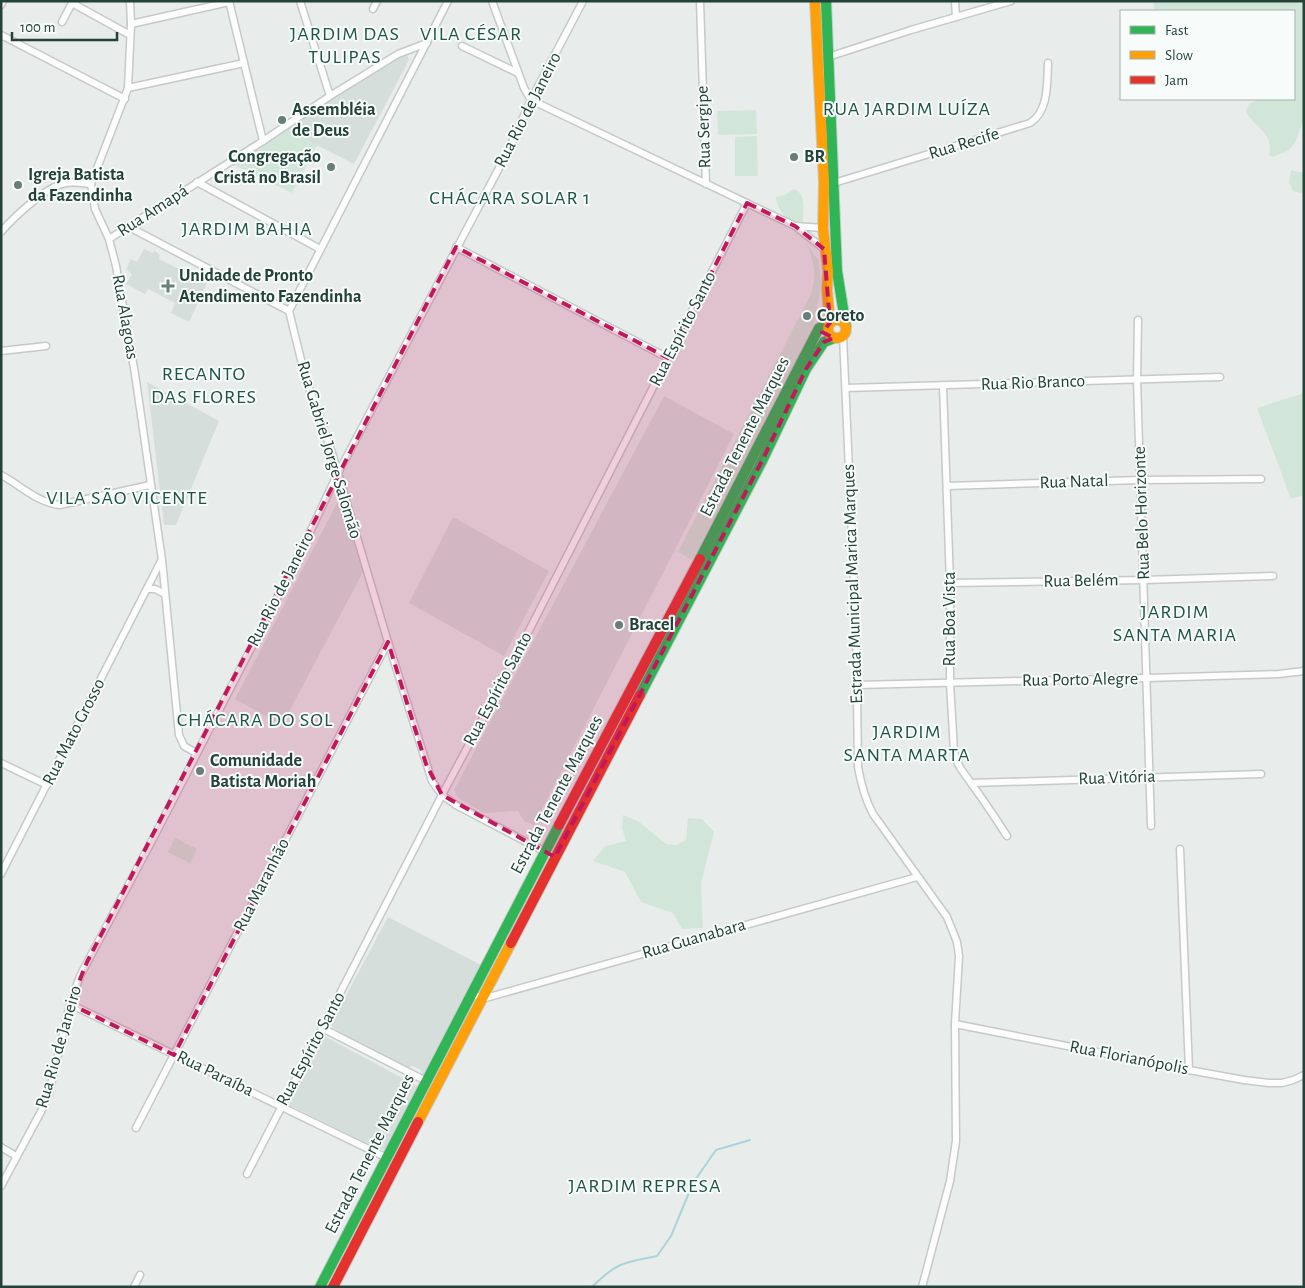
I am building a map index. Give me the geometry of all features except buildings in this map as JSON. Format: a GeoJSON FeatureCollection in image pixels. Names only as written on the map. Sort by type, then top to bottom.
{"type":"FeatureCollection","features":[{"type":"Feature","properties":{"kind":"main road"},"geometry":{"type":"LineString","coordinates":[[815,1],[824,184],[824,249],[828,271],[828,332],[840,335]]}},
{"type":"Feature","properties":{"kind":"main road"},"geometry":{"type":"LineString","coordinates":[[826,1],[840,335]]}},
{"type":"Feature","properties":{"kind":"main road"},"geometry":{"type":"LineString","coordinates":[[823,228],[833,231],[836,254]]}},
{"type":"Feature","properties":{"kind":"main road"},"geometry":{"type":"LineString","coordinates":[[829,324],[835,320],[840,320],[840,335]]}},
{"type":"Feature","properties":{"kind":"main road","name":"Estrada Tenente Marques"},"geometry":{"type":"LineString","coordinates":[[320,1287],[544,851],[574,799],[694,573],[820,328],[829,324]]}},
{"type":"Feature","properties":{"kind":"main road","name":"Estrada Tenente Marques"},"geometry":{"type":"LineString","coordinates":[[333,1287],[762,461],[806,369],[824,342],[840,335]]}},
{"type":"Feature","properties":{"kind":"street"},"geometry":{"type":"LineString","coordinates":[[1,5],[3,1]]}},
{"type":"Feature","properties":{"kind":"street"},"geometry":{"type":"LineString","coordinates":[[1,232],[12,220],[49,190],[68,183],[90,184],[128,88],[131,24],[130,1]]}},
{"type":"Feature","properties":{"kind":"street"},"geometry":{"type":"LineString","coordinates":[[300,1],[330,96]]}},
{"type":"Feature","properties":{"kind":"street"},"geometry":{"type":"LineString","coordinates":[[373,10],[377,1]]}},
{"type":"Feature","properties":{"kind":"street"},"geometry":{"type":"LineString","coordinates":[[129,227],[289,311],[448,1]]}},
{"type":"Feature","properties":{"kind":"street"},"geometry":{"type":"LineString","coordinates":[[492,1],[518,73],[531,100],[706,184]]}},
{"type":"Feature","properties":{"kind":"street","name":"Rua Rio de Janeiro"},"geometry":{"type":"LineString","coordinates":[[1,1186],[44,1106],[70,1004],[87,962],[156,833],[302,549],[337,475],[425,311],[583,1]]}},
{"type":"Feature","properties":{"kind":"street","name":"Rua Sergipe"},"geometry":{"type":"LineString","coordinates":[[700,1],[706,184],[795,226],[824,249]]}},
{"type":"Feature","properties":{"kind":"street"},"geometry":{"type":"LineString","coordinates":[[955,1],[956,17]]}},
{"type":"Feature","properties":{"kind":"street"},"geometry":{"type":"LineString","coordinates":[[828,57],[911,30],[1011,1]]}},
{"type":"Feature","properties":{"kind":"street"},"geometry":{"type":"LineString","coordinates":[[62,22],[72,2],[130,35]]}},
{"type":"Feature","properties":{"kind":"street"},"geometry":{"type":"LineString","coordinates":[[131,24],[229,2],[263,141]]}},
{"type":"Feature","properties":{"kind":"street"},"geometry":{"type":"LineString","coordinates":[[1,35],[125,99]]}},
{"type":"Feature","properties":{"kind":"street","name":"Rua Amapá"},"geometry":{"type":"LineString","coordinates":[[109,240],[330,96],[398,54],[427,43]]}},
{"type":"Feature","properties":{"kind":"street"},"geometry":{"type":"LineString","coordinates":[[462,46],[518,73]]}},
{"type":"Feature","properties":{"kind":"street"},"geometry":{"type":"LineString","coordinates":[[128,88],[244,63]]}},
{"type":"Feature","properties":{"kind":"street","name":"Rua Recife"},"geometry":{"type":"LineString","coordinates":[[834,183],[1030,123],[1040,115],[1043,108],[1048,63]]}},
{"type":"Feature","properties":{"kind":"street"},"geometry":{"type":"LineString","coordinates":[[197,182],[320,249]]}},
{"type":"Feature","properties":{"kind":"street","name":"Rua Alagoas"},"geometry":{"type":"LineString","coordinates":[[90,184],[95,209],[109,240],[116,266],[135,374],[162,560],[179,735],[184,746],[196,753]]}},
{"type":"Feature","properties":{"kind":"street","name":"Rua Espírito Santo"},"geometry":{"type":"LineString","coordinates":[[247,1174],[748,204]]}},
{"type":"Feature","properties":{"kind":"street","name":"Rua Sergipe"},"geometry":{"type":"LineString","coordinates":[[795,226],[823,228]]}},
{"type":"Feature","properties":{"kind":"street"},"geometry":{"type":"LineString","coordinates":[[456,247],[668,358]]}},
{"type":"Feature","properties":{"kind":"street","name":"Rua Gabriel Jorge Salomão"},"geometry":{"type":"LineString","coordinates":[[289,311],[305,376],[332,454],[432,782],[442,795],[456,805],[555,857]]}},
{"type":"Feature","properties":{"kind":"street","name":"Rua Belo Horizonte"},"geometry":{"type":"LineString","coordinates":[[1138,320],[1137,380],[1151,826]]}},
{"type":"Feature","properties":{"kind":"street","name":"Estrada Municipal Marica Marques"},"geometry":{"type":"LineString","coordinates":[[840,335],[846,388],[856,626],[858,767],[861,785],[873,814],[947,917],[957,942],[955,1024],[957,1126],[954,1157],[942,1213],[922,1287]]}},
{"type":"Feature","properties":{"kind":"street"},"geometry":{"type":"LineString","coordinates":[[1,351],[46,346]]}},
{"type":"Feature","properties":{"kind":"street","name":"Rua Rio Branco"},"geometry":{"type":"LineString","coordinates":[[846,388],[1220,377]]}},
{"type":"Feature","properties":{"kind":"street","name":"Rua Boa Vista"},"geometry":{"type":"LineString","coordinates":[[943,386],[950,583],[950,683],[954,751],[959,768],[972,783],[1007,836]]}},
{"type":"Feature","properties":{"kind":"street"},"geometry":{"type":"LineString","coordinates":[[1,475],[44,501],[60,505],[150,485]]}},
{"type":"Feature","properties":{"kind":"street","name":"Rua Natal"},"geometry":{"type":"LineString","coordinates":[[947,486],[1141,480],[1261,479]]}},
{"type":"Feature","properties":{"kind":"street","name":"Rua Mato Grosso"},"geometry":{"type":"LineString","coordinates":[[1,874],[162,560]]}},
{"type":"Feature","properties":{"kind":"street","name":"Rua Belém"},"geometry":{"type":"LineString","coordinates":[[950,583],[1273,576]]}},
{"type":"Feature","properties":{"kind":"street"},"geometry":{"type":"LineString","coordinates":[[147,589],[155,589],[165,594]]}},
{"type":"Feature","properties":{"kind":"street","name":"Rua Maranhão"},"geometry":{"type":"LineString","coordinates":[[136,1128],[388,642]]}},
{"type":"Feature","properties":{"kind":"street","name":"Rua Porto Alegre"},"geometry":{"type":"LineString","coordinates":[[857,684],[1147,678],[1279,674],[1304,671]]}},
{"type":"Feature","properties":{"kind":"street"},"geometry":{"type":"LineString","coordinates":[[1,763],[47,785]]}},
{"type":"Feature","properties":{"kind":"street","name":"Rua Vitória"},"geometry":{"type":"LineString","coordinates":[[972,783],[1261,774]]}},
{"type":"Feature","properties":{"kind":"street"},"geometry":{"type":"LineString","coordinates":[[1180,849],[1189,1070]]}},
{"type":"Feature","properties":{"kind":"street","name":"Rua Guanabara"},"geometry":{"type":"LineString","coordinates":[[482,999],[918,877]]}},
{"type":"Feature","properties":{"kind":"street"},"geometry":{"type":"LineString","coordinates":[[471,994],[482,999]]}},
{"type":"Feature","properties":{"kind":"street","name":"Rua Paraíba"},"geometry":{"type":"LineString","coordinates":[[70,1004],[386,1158]]}},
{"type":"Feature","properties":{"kind":"street","name":"Rua Florianópolis"},"geometry":{"type":"LineString","coordinates":[[955,1024],[1189,1070],[1269,1083],[1293,1080],[1304,1075]]}},
{"type":"Feature","properties":{"kind":"street"},"geometry":{"type":"LineString","coordinates":[[322,1028],[426,1081]]}},
{"type":"Feature","properties":{"kind":"street"},"geometry":{"type":"LineString","coordinates":[[1,1147],[16,1156]]}},
{"type":"Feature","properties":{"kind":"street"},"geometry":{"type":"LineString","coordinates":[[134,1287],[140,1275]]}},
{"type":"Feature","properties":{"kind":"highlighted area"},"geometry":{"type":"Polygon","coordinates":[[[747,203],[795,226],[824,249],[830,323],[822,332],[834,338],[824,342],[806,369],[762,461],[555,857],[442,795],[426,764],[388,642],[174,1055],[70,1004],[87,962],[456,247],[668,358],[747,203]]]}},
{"type":"Feature","properties":{"kind":"shaded area"},"geometry":{"type":"Polygon","coordinates":[[[400,55],[407,55],[409,60],[354,164],[287,130],[332,98],[400,55]]]}},
{"type":"Feature","properties":{"kind":"shaded area","name":"Unidade de Pronto Atendimento Fazendinha"},"geometry":{"type":"Polygon","coordinates":[[[144,249],[153,253],[154,250],[160,255],[159,259],[207,283],[189,322],[171,313],[175,303],[148,289],[145,294],[126,284],[132,274],[126,269],[131,259],[137,262],[144,249]]]}},
{"type":"Feature","properties":{"kind":"shaded area"},"geometry":{"type":"Polygon","coordinates":[[[147,382],[219,421],[176,525],[164,525],[147,382]]]}},
{"type":"Feature","properties":{"kind":"shaded area"},"geometry":{"type":"Polygon","coordinates":[[[664,396],[734,434],[534,825],[524,821],[518,811],[484,813],[458,798],[454,790],[664,396]]]}},
{"type":"Feature","properties":{"kind":"shaded area"},"geometry":{"type":"Polygon","coordinates":[[[337,503],[342,504],[363,572],[282,725],[235,699],[337,503]]]}},
{"type":"Feature","properties":{"kind":"shaded area"},"geometry":{"type":"Polygon","coordinates":[[[453,517],[549,571],[504,656],[409,603],[453,517]]]}},
{"type":"Feature","properties":{"kind":"shaded area"},"geometry":{"type":"Polygon","coordinates":[[[388,917],[487,968],[427,1076],[423,1075],[420,1069],[413,1066],[408,1067],[349,1038],[332,1027],[331,1024],[388,917]]]}},
{"type":"Feature","properties":{"kind":"shaded area"},"geometry":{"type":"Polygon","coordinates":[[[324,1036],[425,1090],[391,1153],[289,1105],[324,1036]]]}},
{"type":"Feature","properties":{"kind":"green space"},"geometry":{"type":"Polygon","coordinates":[[[1153,1],[1304,1],[1304,120],[1295,143],[1288,151],[1273,157],[1269,155],[1270,147],[1267,136],[1246,111],[1249,104],[1257,100],[1295,100],[1295,10],[1155,10],[1153,1]]]}},
{"type":"Feature","properties":{"kind":"green space"},"geometry":{"type":"Polygon","coordinates":[[[756,110],[757,134],[718,135],[717,111],[756,110]]]}},
{"type":"Feature","properties":{"kind":"green space"},"geometry":{"type":"Polygon","coordinates":[[[287,130],[317,145],[292,193],[232,164],[287,130]]]}},
{"type":"Feature","properties":{"kind":"green space"},"geometry":{"type":"Polygon","coordinates":[[[757,136],[758,176],[735,176],[735,137],[757,136]]]}},
{"type":"Feature","properties":{"kind":"green space"},"geometry":{"type":"Polygon","coordinates":[[[1291,170],[1304,173],[1304,194],[1293,191],[1289,182],[1291,170]]]}},
{"type":"Feature","properties":{"kind":"green space"},"geometry":{"type":"Polygon","coordinates":[[[794,189],[798,191],[803,199],[803,223],[793,221],[784,215],[777,202],[776,197],[785,195],[794,189]]]}},
{"type":"Feature","properties":{"kind":"green space"},"geometry":{"type":"Polygon","coordinates":[[[806,243],[819,261],[821,286],[814,323],[770,416],[694,561],[678,552],[811,294],[814,268],[806,243]]]}},
{"type":"Feature","properties":{"kind":"green space"},"geometry":{"type":"Polygon","coordinates":[[[1304,393],[1304,495],[1291,499],[1257,408],[1304,393]]]}},
{"type":"Feature","properties":{"kind":"green space"},"geometry":{"type":"Polygon","coordinates":[[[623,815],[638,821],[666,844],[676,845],[686,840],[688,818],[702,819],[714,832],[701,883],[703,928],[682,929],[673,913],[641,902],[625,872],[593,861],[605,846],[626,841],[622,828],[623,815]]]}},
{"type":"Feature","properties":{"kind":"green space"},"geometry":{"type":"Polygon","coordinates":[[[175,838],[197,849],[190,863],[168,852],[175,838]]]}},
{"type":"Feature","properties":{"kind":"waterway"},"geometry":{"type":"LineString","coordinates":[[592,1287],[614,1268],[628,1262],[657,1256],[671,1236],[693,1183],[716,1150],[750,1140]]}},
{"type":"Feature","properties":{"kind":"traffic: fast"},"geometry":{"type":"LineString","coordinates":[[826,1],[837,271],[846,327]]}},
{"type":"Feature","properties":{"kind":"traffic: fast"},"geometry":{"type":"LineString","coordinates":[[700,559],[819,328],[828,324]]}},
{"type":"Feature","properties":{"kind":"traffic: fast"},"geometry":{"type":"LineString","coordinates":[[640,695],[762,461],[806,369],[824,342],[834,338]]}},
{"type":"Feature","properties":{"kind":"traffic: fast"},"geometry":{"type":"LineString","coordinates":[[320,1287],[559,825]]}},
{"type":"Feature","properties":{"kind":"traffic: slow"},"geometry":{"type":"LineString","coordinates":[[815,1],[824,183],[823,228],[828,271],[827,290],[830,323]]}},
{"type":"Feature","properties":{"kind":"traffic: slow"},"geometry":{"type":"LineString","coordinates":[[833,320],[841,320],[846,325],[846,329],[844,336],[833,338],[828,333],[828,325],[833,320]]}},
{"type":"Feature","properties":{"kind":"traffic: slow"},"geometry":{"type":"LineString","coordinates":[[418,1122],[511,943]]}},
{"type":"Feature","properties":{"kind":"traffic: jam"},"geometry":{"type":"LineString","coordinates":[[559,825],[700,559]]}},
{"type":"Feature","properties":{"kind":"traffic: jam"},"geometry":{"type":"LineString","coordinates":[[511,943],[640,695]]}},
{"type":"Feature","properties":{"kind":"traffic: jam"},"geometry":{"type":"LineString","coordinates":[[333,1287],[418,1122]]}},
{"type":"Feature","properties":{"kind":"place","name":"Assembléia de Deus"},"geometry":{"type":"Point","coordinates":[282,120]}},
{"type":"Feature","properties":{"kind":"place","name":"BR"},"geometry":{"type":"Point","coordinates":[794,157]}},
{"type":"Feature","properties":{"kind":"place","name":"Congregação Cristã no Brasil"},"geometry":{"type":"Point","coordinates":[331,167]}},
{"type":"Feature","properties":{"kind":"place","name":"Igreja Batista da Fazendinha"},"geometry":{"type":"Point","coordinates":[18,185]}},
{"type":"Feature","properties":{"kind":"place","name":"Unidade de Pronto Atendimento Fazendinha"},"geometry":{"type":"Point","coordinates":[168,286]}},
{"type":"Feature","properties":{"kind":"place","name":"Coreto"},"geometry":{"type":"Point","coordinates":[807,316]}},
{"type":"Feature","properties":{"kind":"place","name":"Bracel"},"geometry":{"type":"Point","coordinates":[619,625]}},
{"type":"Feature","properties":{"kind":"place","name":"Comunidade Batista Moriah"},"geometry":{"type":"Point","coordinates":[200,771]}},
{"type":"Feature","properties":{"kind":"district","name":"VILA CÉSAR"},"geometry":{"type":"Point","coordinates":[471,34]}},
{"type":"Feature","properties":{"kind":"district","name":"JARDIM DAS TULIPAS"},"geometry":{"type":"Point","coordinates":[345,46]}},
{"type":"Feature","properties":{"kind":"district","name":"RUA JARDIM LUÍZA"},"geometry":{"type":"Point","coordinates":[907,109]}},
{"type":"Feature","properties":{"kind":"district","name":"CHÁCARA SOLAR 1"},"geometry":{"type":"Point","coordinates":[510,198]}},
{"type":"Feature","properties":{"kind":"district","name":"JARDIM BAHIA"},"geometry":{"type":"Point","coordinates":[247,229]}},
{"type":"Feature","properties":{"kind":"district","name":"RECANTO DAS FLORES"},"geometry":{"type":"Point","coordinates":[204,386]}},
{"type":"Feature","properties":{"kind":"district","name":"VILA SÃO VICENTE"},"geometry":{"type":"Point","coordinates":[127,498]}},
{"type":"Feature","properties":{"kind":"district","name":"JARDIM SANTA MARIA"},"geometry":{"type":"Point","coordinates":[1175,624]}},
{"type":"Feature","properties":{"kind":"district","name":"CHÁCARA DO SOL"},"geometry":{"type":"Point","coordinates":[255,720]}},
{"type":"Feature","properties":{"kind":"district","name":"JARDIM SANTA MARTA"},"geometry":{"type":"Point","coordinates":[907,744]}},
{"type":"Feature","properties":{"kind":"district","name":"JARDIM REPRESA"},"geometry":{"type":"Point","coordinates":[645,1186]}}]}
